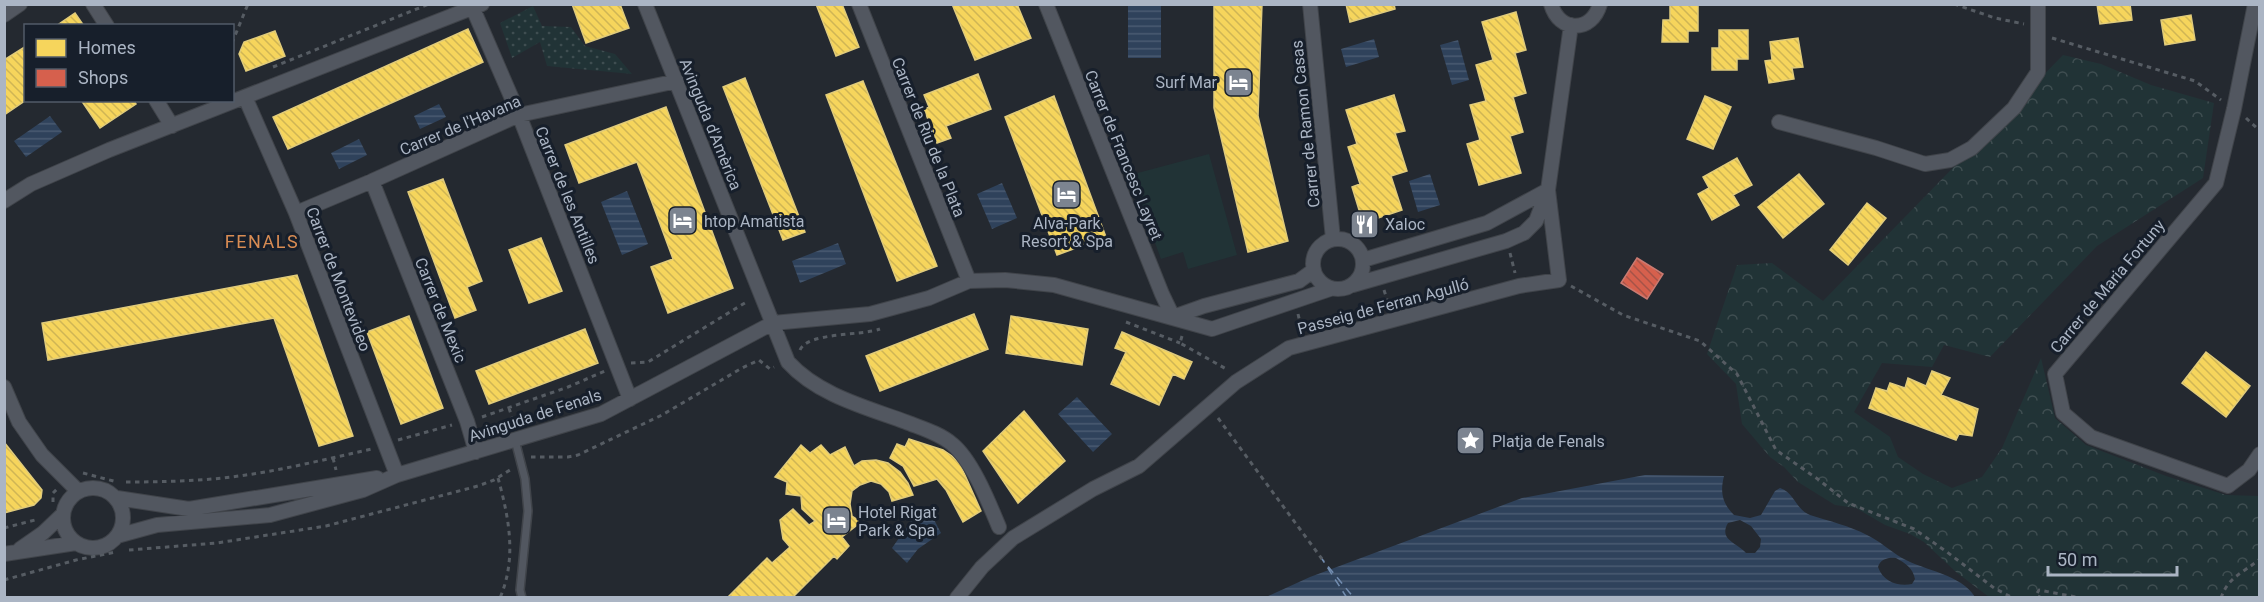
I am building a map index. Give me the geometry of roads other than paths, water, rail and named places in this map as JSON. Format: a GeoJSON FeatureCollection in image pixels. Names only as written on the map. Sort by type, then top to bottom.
{"type":"FeatureCollection","features":[{"type":"Feature","properties":{"kind":"street"},"geometry":{"type":"LineString","coordinates":[[4,15],[20,4]]}},
{"type":"Feature","properties":{"kind":"street"},"geometry":{"type":"LineString","coordinates":[[93,4],[106,24]]}},
{"type":"Feature","properties":{"kind":"street","name":"Avinguda d'Amèrica"},"geometry":{"type":"LineString","coordinates":[[645,4],[788,362],[801,376],[845,400],[927,430],[952,444],[974,473],[999,527]]}},
{"type":"Feature","properties":{"kind":"street","name":"Carrer de Riu de la Plata"},"geometry":{"type":"LineString","coordinates":[[859,4],[969,281]]}},
{"type":"Feature","properties":{"kind":"street","name":"Carrer de Francesc Layret"},"geometry":{"type":"LineString","coordinates":[[1046,4],[1173,317]]}},
{"type":"Feature","properties":{"kind":"street","name":"Carrer de Ramon Casas"},"geometry":{"type":"LineString","coordinates":[[1310,4],[1333,239]]}},
{"type":"Feature","properties":{"kind":"street"},"geometry":{"type":"LineString","coordinates":[[1551,4],[1557,18],[1571,25],[1587,23],[1593,18],[1600,4]]}},
{"type":"Feature","properties":{"kind":"street"},"geometry":{"type":"LineString","coordinates":[[1779,122],[1876,148],[1925,164],[1950,160],[1971,148],[2014,108],[2038,72],[2038,4]]}},
{"type":"Feature","properties":{"kind":"street","name":"Carrer de Maria Fortuny"},"geometry":{"type":"LineString","coordinates":[[2255,4],[2234,109],[2216,183],[2055,374],[2063,413],[2091,437],[2228,486],[2249,470],[2259,454]]}},
{"type":"Feature","properties":{"kind":"street"},"geometry":{"type":"LineString","coordinates":[[234,101],[476,6]]}},
{"type":"Feature","properties":{"kind":"street","name":"Carrer de les Antilles"},"geometry":{"type":"LineString","coordinates":[[476,6],[630,399]]}},
{"type":"Feature","properties":{"kind":"street"},"geometry":{"type":"LineString","coordinates":[[1363,260],[1487,223],[1548,190],[1571,25]]}},
{"type":"Feature","properties":{"kind":"street","name":"Carrer de l'Havana"},"geometry":{"type":"LineString","coordinates":[[296,213],[519,115],[677,81]]}},
{"type":"Feature","properties":{"kind":"street","name":"Carrer de Montevideo"},"geometry":{"type":"LineString","coordinates":[[244,97],[296,213],[397,475]]}},
{"type":"Feature","properties":{"kind":"street"},"geometry":{"type":"LineString","coordinates":[[157,102],[172,126]]}},
{"type":"Feature","properties":{"kind":"street"},"geometry":{"type":"LineString","coordinates":[[4,201],[31,184],[232,102]]}},
{"type":"Feature","properties":{"kind":"street","name":"Carrer de Mexic"},"geometry":{"type":"LineString","coordinates":[[372,181],[468,421],[477,452]]}},
{"type":"Feature","properties":{"kind":"street","name":"Passeig de Ferran Agulló"},"geometry":{"type":"LineString","coordinates":[[1353,285],[1506,241],[1524,233],[1536,221],[1548,190]]}},
{"type":"Feature","properties":{"kind":"street","name":"Passeig de Ferran Agulló"},"geometry":{"type":"LineString","coordinates":[[957,597],[982,567],[1012,538],[1093,489],[1139,466],[1243,378],[1289,348],[1519,286],[1559,280],[1548,190]]}},
{"type":"Feature","properties":{"kind":"street"},"geometry":{"type":"LineString","coordinates":[[1333,239],[1343,239],[1353,243],[1362,254],[1363,260],[1364,266],[1360,277],[1353,285],[1342,290],[1330,289],[1322,284],[1313,266],[1315,254],[1322,245],[1333,239]]}},
{"type":"Feature","properties":{"kind":"street"},"geometry":{"type":"LineString","coordinates":[[1173,317],[1204,306],[1299,281],[1314,270]]}},
{"type":"Feature","properties":{"kind":"street","name":"Passeig de Ferran Agulló"},"geometry":{"type":"LineString","coordinates":[[773,323],[870,314],[928,297],[969,281],[1005,280],[1054,285],[1212,329],[1330,289]]}},
{"type":"Feature","properties":{"kind":"street","name":"Avinguda de Fenals"},"geometry":{"type":"LineString","coordinates":[[117,498],[189,509],[397,475],[601,414],[773,323]]}},
{"type":"Feature","properties":{"kind":"street"},"geometry":{"type":"LineString","coordinates":[[4,387],[20,422],[42,455],[78,491]]}},
{"type":"Feature","properties":{"kind":"street","name":"Avinguda de Fenals"},"geometry":{"type":"LineString","coordinates":[[117,536],[157,525],[270,514],[363,490],[397,475]]}},
{"type":"Feature","properties":{"kind":"street"},"geometry":{"type":"LineString","coordinates":[[88,487],[98,487],[117,498],[122,507],[124,517],[122,527],[110,543],[101,547],[93,548],[76,543],[11,553],[43,533],[57,512],[78,491],[88,487]]}},
{"type":"Feature","properties":{"kind":"street"},"geometry":{"type":"LineString","coordinates":[[57,512],[65,531],[76,543]]}},
{"type":"Feature","properties":{"kind":"lane"},"geometry":{"type":"LineString","coordinates":[[515,440],[525,479],[528,511],[520,590],[522,597]]}},
{"type":"Feature","properties":{"kind":"water"},"geometry":{"type":"Polygon","coordinates":[[[1128,5],[1161,5],[1161,58],[1128,58],[1128,5]]]}},
{"type":"Feature","properties":{"kind":"water"},"geometry":{"type":"Polygon","coordinates":[[[1374,39],[1379,57],[1346,67],[1341,49],[1374,39]]]}},
{"type":"Feature","properties":{"kind":"water"},"geometry":{"type":"Polygon","coordinates":[[[1458,40],[1469,80],[1452,85],[1440,45],[1458,40]]]}},
{"type":"Feature","properties":{"kind":"water"},"geometry":{"type":"Polygon","coordinates":[[[439,104],[446,117],[420,129],[414,116],[439,104]]]}},
{"type":"Feature","properties":{"kind":"water"},"geometry":{"type":"Polygon","coordinates":[[[50,116],[62,132],[26,157],[14,141],[50,116]]]}},
{"type":"Feature","properties":{"kind":"water"},"geometry":{"type":"Polygon","coordinates":[[[359,139],[367,155],[339,169],[331,153],[359,139]]]}},
{"type":"Feature","properties":{"kind":"water"},"geometry":{"type":"Polygon","coordinates":[[[1430,174],[1440,205],[1418,212],[1409,181],[1430,174]]]}},
{"type":"Feature","properties":{"kind":"water"},"geometry":{"type":"Polygon","coordinates":[[[1002,183],[1017,218],[992,229],[977,194],[1002,183]]]}},
{"type":"Feature","properties":{"kind":"water"},"geometry":{"type":"Polygon","coordinates":[[[627,191],[648,244],[622,255],[601,202],[627,191]]]}},
{"type":"Feature","properties":{"kind":"water"},"geometry":{"type":"Polygon","coordinates":[[[838,243],[846,264],[800,283],[792,261],[838,243]]]}},
{"type":"Feature","properties":{"kind":"water"},"geometry":{"type":"Polygon","coordinates":[[[1077,397],[1112,434],[1093,452],[1058,414],[1077,397]]]}},
{"type":"Feature","properties":{"kind":"water"},"geometry":{"type":"Polygon","coordinates":[[[1645,475],[1724,476],[1722,492],[1727,506],[1734,515],[1750,518],[1761,515],[1775,491],[1780,488],[1789,493],[1801,509],[1810,515],[1847,526],[1867,535],[1902,558],[1961,583],[1975,597],[1266,597],[1310,577],[1522,498],[1645,475]],[[1740,520],[1728,523],[1725,533],[1730,541],[1746,553],[1755,553],[1760,547],[1761,539],[1751,526],[1740,520]],[[1896,558],[1883,560],[1878,567],[1880,572],[1892,582],[1902,585],[1912,584],[1915,579],[1912,572],[1896,558]]]}},
{"type":"Feature","properties":{"kind":"water"},"geometry":{"type":"Polygon","coordinates":[[[929,510],[941,533],[918,549],[907,563],[892,548],[916,514],[929,510]]]}},
{"type":"Feature","properties":{"kind":"place","name":"Surf Mar"},"geometry":{"type":"Point","coordinates":[1238,82]}},
{"type":"Feature","properties":{"kind":"place","name":"Alva-Park Resort & Spa"},"geometry":{"type":"Point","coordinates":[1067,195]}},
{"type":"Feature","properties":{"kind":"place","name":"htop Amatista"},"geometry":{"type":"Point","coordinates":[683,221]}},
{"type":"Feature","properties":{"kind":"place","name":"Xaloc"},"geometry":{"type":"Point","coordinates":[1364,224]}},
{"type":"Feature","properties":{"kind":"place","name":"Platja de Fenals"},"geometry":{"type":"Point","coordinates":[1471,441]}},
{"type":"Feature","properties":{"kind":"place","name":"Hotel Rigat Park & Spa"},"geometry":{"type":"Point","coordinates":[837,521]}},
{"type":"Feature","properties":{"kind":"district","name":"FENALS"},"geometry":{"type":"Point","coordinates":[262,242]}}]}
